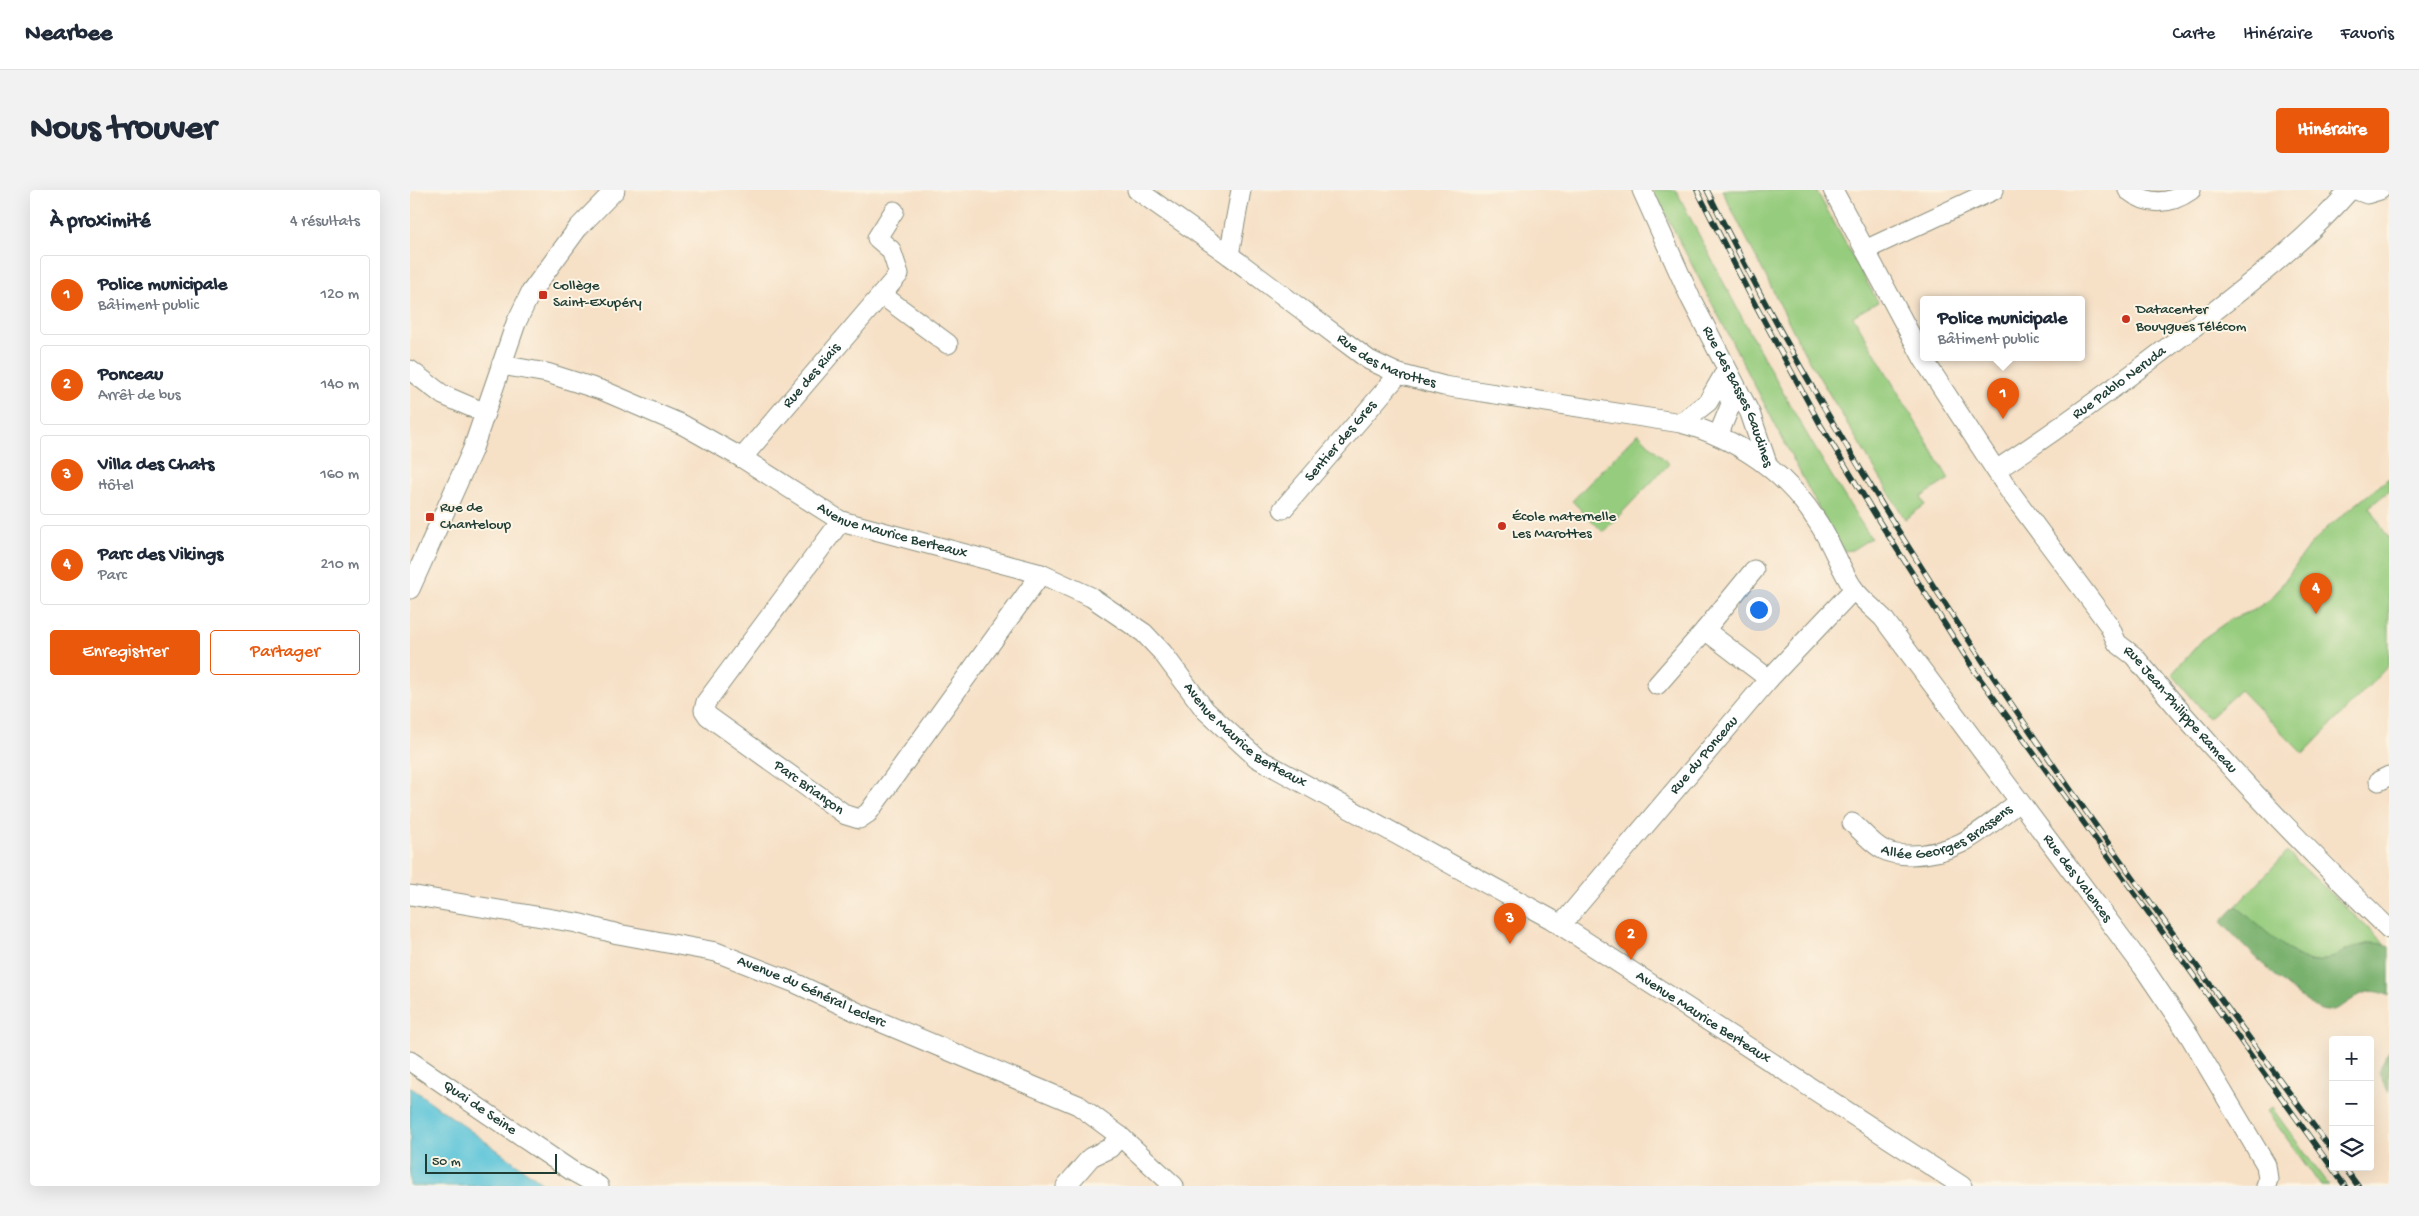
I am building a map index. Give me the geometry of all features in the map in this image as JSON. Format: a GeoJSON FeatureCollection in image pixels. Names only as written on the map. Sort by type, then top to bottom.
{"type":"FeatureCollection","features":[{"type":"Feature","properties":{"kind":"street"},"geometry":{"type":"LineString","coordinates":[[410,589],[472,451],[516,323],[531,292],[578,228],[615,190]]}},
{"type":"Feature","properties":{"kind":"street","name":"Rue des Marottes"},"geometry":{"type":"LineString","coordinates":[[1137,190],[1229,254],[1369,360],[1399,374],[1444,386],[1681,424],[1725,439],[1768,466]]}},
{"type":"Feature","properties":{"kind":"street"},"geometry":{"type":"LineString","coordinates":[[1229,254],[1241,190]]}},
{"type":"Feature","properties":{"kind":"street","name":"Rue des Basses Gaudines"},"geometry":{"type":"LineString","coordinates":[[1642,190],[1722,367],[1737,384],[1750,413],[1768,466],[1788,483],[1815,518],[1854,589]]}},
{"type":"Feature","properties":{"kind":"street","name":"Rue Jean-Philippe Rameau"},"geometry":{"type":"LineString","coordinates":[[1833,190],[1920,353]]}},
{"type":"Feature","properties":{"kind":"street"},"geometry":{"type":"LineString","coordinates":[[1865,250],[1994,190]]}},
{"type":"Feature","properties":{"kind":"street"},"geometry":{"type":"LineString","coordinates":[[2128,190],[2140,198],[2154,202],[2169,201],[2190,190]]}},
{"type":"Feature","properties":{"kind":"street","name":"Rue Pablo Neruda"},"geometry":{"type":"LineString","coordinates":[[1996,470],[2103,396],[2229,300],[2321,223],[2350,190]]}},
{"type":"Feature","properties":{"kind":"street"},"geometry":{"type":"LineString","coordinates":[[2356,190],[2367,194],[2380,190]]}},
{"type":"Feature","properties":{"kind":"street","name":"Rue des Riais"},"geometry":{"type":"LineString","coordinates":[[742,458],[899,274],[891,250],[877,238],[894,211]]}},
{"type":"Feature","properties":{"kind":"street"},"geometry":{"type":"LineString","coordinates":[[882,295],[948,344]]}},
{"type":"Feature","properties":{"kind":"street","name":"Rue Jean-Philippe Rameau"},"geometry":{"type":"LineString","coordinates":[[1925,361],[1996,470],[2109,625],[2117,643],[2134,656],[2230,767],[2299,842],[2389,929]]}},
{"type":"Feature","properties":{"kind":"street","name":"Avenue Maurice Berteaux"},"geometry":{"type":"LineString","coordinates":[[501,365],[547,373],[604,391],[683,425],[742,458],[841,521],[1041,574],[1091,597],[1144,633],[1162,652],[1205,710],[1257,758],[1561,926],[1962,1186]]}},
{"type":"Feature","properties":{"kind":"street"},"geometry":{"type":"LineString","coordinates":[[1681,424],[1708,402],[1722,367]]}},
{"type":"Feature","properties":{"kind":"street"},"geometry":{"type":"LineString","coordinates":[[1722,367],[1731,404],[1725,439]]}},
{"type":"Feature","properties":{"kind":"street"},"geometry":{"type":"LineString","coordinates":[[410,370],[443,395],[485,413]]}},
{"type":"Feature","properties":{"kind":"street","name":"Sentier des Gres"},"geometry":{"type":"LineString","coordinates":[[1283,509],[1399,374]]}},
{"type":"Feature","properties":{"kind":"street"},"geometry":{"type":"LineString","coordinates":[[1725,439],[1743,429],[1750,413]]}},
{"type":"Feature","properties":{"kind":"street","name":"Parc Briançon"},"geometry":{"type":"LineString","coordinates":[[841,521],[711,695],[706,702],[704,710],[708,716],[846,815],[859,819],[868,813],[1041,574]]}},
{"type":"Feature","properties":{"kind":"street"},"geometry":{"type":"LineString","coordinates":[[1657,685],[1706,630],[1754,570]]}},
{"type":"Feature","properties":{"kind":"street","name":"Rue du Ponceau"},"geometry":{"type":"LineString","coordinates":[[1561,926],[1769,679],[1854,589]]}},
{"type":"Feature","properties":{"kind":"street","name":"Rue des Valences"},"geometry":{"type":"LineString","coordinates":[[1854,589],[1882,618],[2018,802],[2143,966],[2189,1035],[2266,1165],[2268,1179],[2266,1186]]}},
{"type":"Feature","properties":{"kind":"street"},"geometry":{"type":"LineString","coordinates":[[1706,630],[1769,679]]}},
{"type":"Feature","properties":{"kind":"street","name":"Allée Georges Brassens"},"geometry":{"type":"LineString","coordinates":[[1852,823],[1885,851],[1906,855],[1926,854],[1945,851],[1967,841],[2018,802]]}},
{"type":"Feature","properties":{"kind":"street","name":"Avenue du Général Leclerc"},"geometry":{"type":"LineString","coordinates":[[410,895],[577,923],[618,934],[716,952],[796,983],[859,1013],[1078,1105],[1120,1136],[1174,1186]]}},
{"type":"Feature","properties":{"kind":"street","name":"Quai de Seine"},"geometry":{"type":"LineString","coordinates":[[410,1061],[572,1170],[599,1186]]}},
{"type":"Feature","properties":{"kind":"street"},"geometry":{"type":"LineString","coordinates":[[1066,1186],[1091,1157],[1110,1148],[1120,1136]]}},
{"type":"Feature","properties":{"kind":"green space"},"geometry":{"type":"Polygon","coordinates":[[[1653,190],[1676,190],[1745,323],[1793,410],[1871,538],[1852,550],[1844,551],[1830,530],[1653,190]]]}},
{"type":"Feature","properties":{"kind":"green space"},"geometry":{"type":"Polygon","coordinates":[[[1722,190],[1816,190],[1878,302],[1853,316],[1949,479],[1921,497],[1925,505],[1905,519],[1805,354],[1722,190]]]}},
{"type":"Feature","properties":{"kind":"green space"},"geometry":{"type":"Polygon","coordinates":[[[1638,433],[1669,464],[1603,532],[1572,501],[1638,433]]]}},
{"type":"Feature","properties":{"kind":"green space"},"geometry":{"type":"Polygon","coordinates":[[[2389,478],[2389,491],[2369,507],[2389,539],[2389,665],[2303,754],[2240,690],[2209,718],[2172,674],[2204,638],[2231,619],[2254,610],[2273,597],[2309,546],[2329,526],[2389,478]]]}},
{"type":"Feature","properties":{"kind":"green space"},"geometry":{"type":"Polygon","coordinates":[[[2287,852],[2386,945],[2371,943],[2317,962],[2308,960],[2275,940],[2236,906],[2287,852]]]}},
{"type":"Feature","properties":{"kind":"green space"},"geometry":{"type":"Polygon","coordinates":[[[2236,906],[2284,946],[2311,962],[2319,962],[2369,943],[2379,943],[2389,947],[2389,996],[2379,992],[2370,992],[2362,994],[2334,1010],[2326,1011],[2316,1008],[2272,973],[2221,922],[2236,906]]]}},
{"type":"Feature","properties":{"kind":"green space"},"geometry":{"type":"Polygon","coordinates":[[[2389,1051],[2389,1093],[2378,1072],[2389,1051]]]}},
{"type":"Feature","properties":{"kind":"green space"},"geometry":{"type":"Polygon","coordinates":[[[2272,1108],[2329,1186],[2321,1186],[2267,1111],[2272,1108]]]}},
{"type":"Feature","properties":{"kind":"water"},"geometry":{"type":"Polygon","coordinates":[[[410,1087],[547,1186],[410,1186],[410,1087]]]}},
{"type":"Feature","properties":{"kind":"railway"},"geometry":{"type":"LineString","coordinates":[[1697,190],[1749,293],[1820,424],[1879,521],[1976,673],[2345,1186]]}},
{"type":"Feature","properties":{"kind":"railway"},"geometry":{"type":"LineString","coordinates":[[1707,190],[1773,318],[1845,443],[1920,565],[2080,803],[2329,1147]]}},
{"type":"Feature","properties":{"kind":"railway"},"geometry":{"type":"LineString","coordinates":[[2347,1171],[2358,1186]]}},
{"type":"Feature","properties":{"kind":"place","name":"Collège Saint-Exupéry"},"geometry":{"type":"Point","coordinates":[543,295]}},
{"type":"Feature","properties":{"kind":"place","name":"Datacenter Bouygues Télécom"},"geometry":{"type":"Point","coordinates":[2126,319]}},
{"type":"Feature","properties":{"kind":"place","name":"Police municipale"},"geometry":{"type":"Point","coordinates":[2003,419]}},
{"type":"Feature","properties":{"kind":"place","name":"Rue de Chanteloup"},"geometry":{"type":"Point","coordinates":[430,517]}},
{"type":"Feature","properties":{"kind":"place","name":"École maternelle Les Marottes"},"geometry":{"type":"Point","coordinates":[1502,526]}},
{"type":"Feature","properties":{"kind":"place","name":"Parc des Vikings"},"geometry":{"type":"Point","coordinates":[2316,614]}},
{"type":"Feature","properties":{"kind":"place","name":"Villa des Chats"},"geometry":{"type":"Point","coordinates":[1510,944]}},
{"type":"Feature","properties":{"kind":"place","name":"Ponceau"},"geometry":{"type":"Point","coordinates":[1631,960]}}]}
